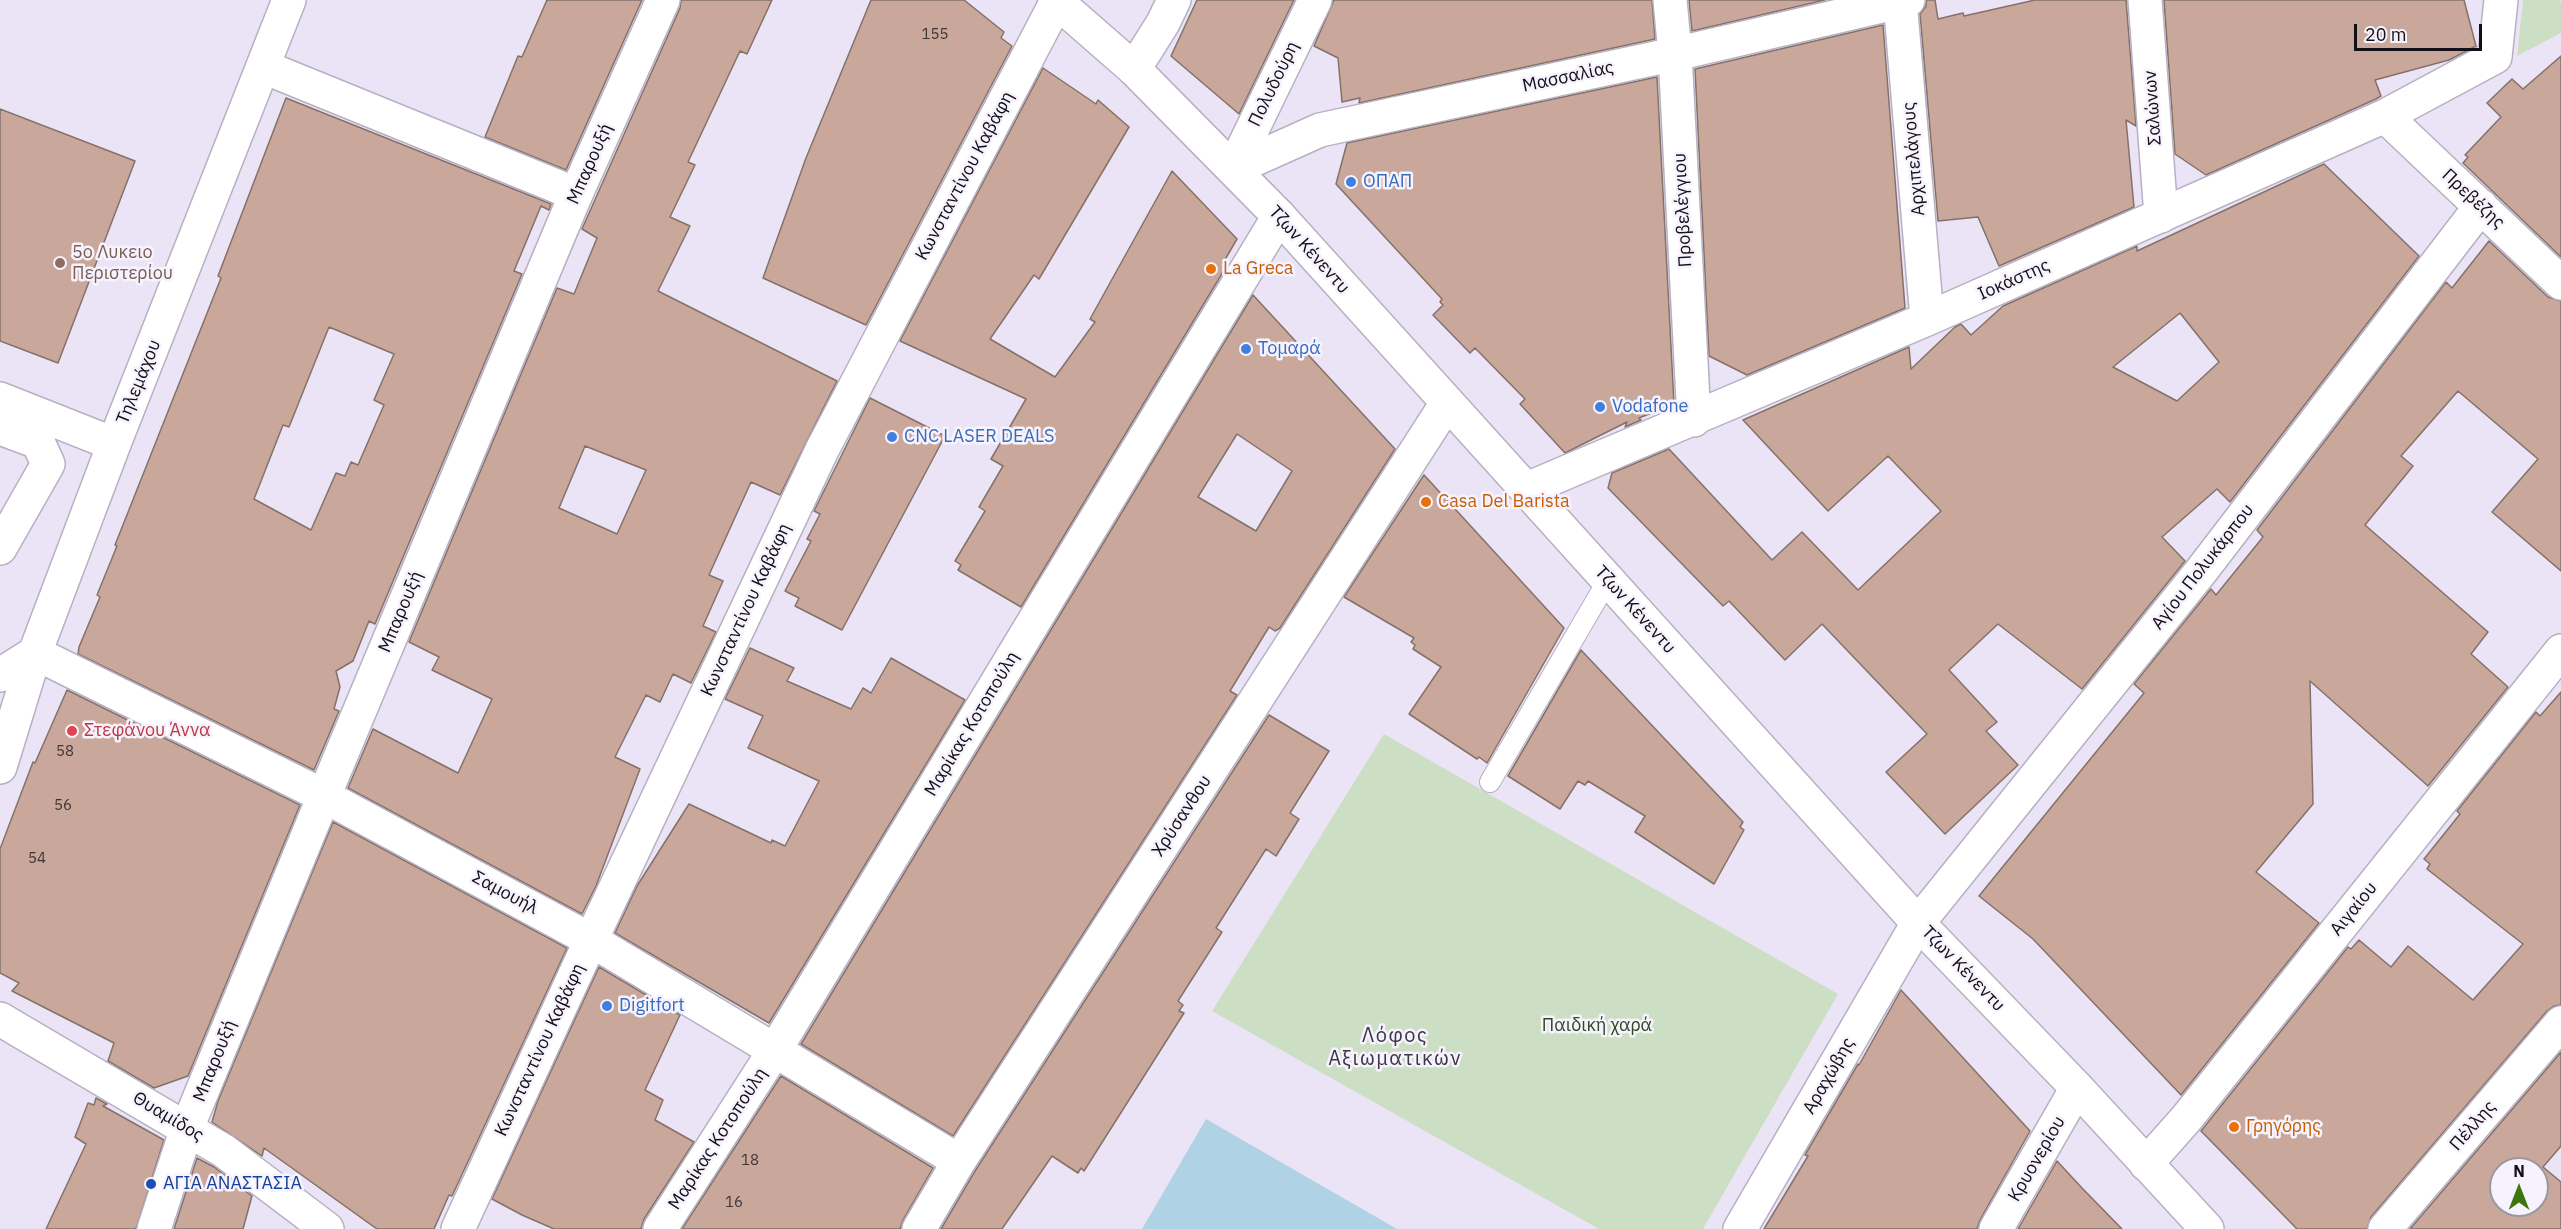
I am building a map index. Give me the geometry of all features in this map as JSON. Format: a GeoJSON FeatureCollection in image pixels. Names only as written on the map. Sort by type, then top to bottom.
{"type":"FeatureCollection","features":[{"type":"Feature","properties":{"kind":"street","name":"Τηλεμάχου"},"geometry":{"type":"LineString","coordinates":[[0,767],[35,653],[114,444],[289,0]]}},
{"type":"Feature","properties":{"kind":"street","name":"Μπαρουξή"},"geometry":{"type":"LineString","coordinates":[[154,1229],[187,1128],[324,796],[576,194],[663,0]]}},
{"type":"Feature","properties":{"kind":"street"},"geometry":{"type":"LineString","coordinates":[[1134,69],[1163,23],[1174,0]]}},
{"type":"Feature","properties":{"kind":"street","name":"Πολυδούρη"},"geometry":{"type":"LineString","coordinates":[[1233,169],[1316,0]]}},
{"type":"Feature","properties":{"kind":"street","name":"Προβελέγγιου"},"geometry":{"type":"LineString","coordinates":[[1670,0],[1675,54],[1694,420]]}},
{"type":"Feature","properties":{"kind":"street","name":"Σαλώνων"},"geometry":{"type":"LineString","coordinates":[[2145,0],[2161,216]]}},
{"type":"Feature","properties":{"kind":"street","name":"Ιοκάστης"},"geometry":{"type":"LineString","coordinates":[[1527,489],[1694,420],[1927,319],[2385,116],[2495,57],[2501,0]]}},
{"type":"Feature","properties":{"kind":"street","name":"Τζων Κένεντυ"},"geometry":{"type":"LineString","coordinates":[[1056,1],[1134,69],[1279,216],[1918,923],[2078,1088],[2145,1164],[2207,1229]]}},
{"type":"Feature","properties":{"kind":"street","name":"Κωνσταντίνου Καβάφη"},"geometry":{"type":"LineString","coordinates":[[458,1229],[591,940],[822,450],[1056,1]]}},
{"type":"Feature","properties":{"kind":"street","name":"Μασσαλίας"},"geometry":{"type":"LineString","coordinates":[[1233,169],[1320,130],[1675,54],[1903,1]]}},
{"type":"Feature","properties":{"kind":"street","name":"Αρχιπελάγους"},"geometry":{"type":"LineString","coordinates":[[1903,1],[1927,319]]}},
{"type":"Feature","properties":{"kind":"street"},"geometry":{"type":"LineString","coordinates":[[264,67],[576,194]]}},
{"type":"Feature","properties":{"kind":"street","name":"Πρεβέζης"},"geometry":{"type":"LineString","coordinates":[[2385,116],[2561,283]]}},
{"type":"Feature","properties":{"kind":"street","name":"Αγίου Πολυκάρπου"},"geometry":{"type":"LineString","coordinates":[[1918,923],[2202,570],[2481,207]]}},
{"type":"Feature","properties":{"kind":"street","name":"Μαρίκας Κοτοπούλη"},"geometry":{"type":"LineString","coordinates":[[660,1229],[775,1050],[1279,216]]}},
{"type":"Feature","properties":{"kind":"street"},"geometry":{"type":"LineString","coordinates":[[0,399],[114,444]]}},
{"type":"Feature","properties":{"kind":"street","name":"Χρύσανθου"},"geometry":{"type":"LineString","coordinates":[[919,1229],[960,1161],[1447,403]]}},
{"type":"Feature","properties":{"kind":"street"},"geometry":{"type":"LineString","coordinates":[[0,428],[38,442],[48,464],[0,548]]}},
{"type":"Feature","properties":{"kind":"street","name":"Αιγαίου"},"geometry":{"type":"LineString","coordinates":[[2145,1164],[2186,1119],[2561,651]]}},
{"type":"Feature","properties":{"kind":"street"},"geometry":{"type":"LineString","coordinates":[[0,675],[35,653]]}},
{"type":"Feature","properties":{"kind":"street","name":"Σαμουήλ"},"geometry":{"type":"LineString","coordinates":[[35,653],[324,796],[591,940],[960,1161]]}},
{"type":"Feature","properties":{"kind":"street","name":"Αραχώβης"},"geometry":{"type":"LineString","coordinates":[[1740,1229],[1918,923]]}},
{"type":"Feature","properties":{"kind":"street","name":"Πέλλης"},"geometry":{"type":"LineString","coordinates":[[2385,1229],[2561,1023]]}},
{"type":"Feature","properties":{"kind":"street","name":"Θυαμίδος"},"geometry":{"type":"LineString","coordinates":[[3,1030],[187,1128],[224,1151],[327,1229]]}},
{"type":"Feature","properties":{"kind":"street","name":"Κρυονερίου"},"geometry":{"type":"LineString","coordinates":[[1996,1229],[2078,1088]]}},
{"type":"Feature","properties":{"kind":"lane"},"geometry":{"type":"LineString","coordinates":[[1490,782],[1608,580]]}},
{"type":"Feature","properties":{"kind":"green space"},"geometry":{"type":"Polygon","coordinates":[[[2523,0],[2559,0],[2561,2],[2561,33],[2517,56],[2523,0]]]}},
{"type":"Feature","properties":{"kind":"green space","name":"Παιδική χαρά"},"geometry":{"type":"Polygon","coordinates":[[[1384,734],[1838,994],[1703,1229],[1599,1229],[1212,1011],[1384,734]]]}},
{"type":"Feature","properties":{"kind":"water"},"geometry":{"type":"Polygon","coordinates":[[[1206,1119],[1397,1229],[1142,1229],[1206,1119]]]}},
{"type":"Feature","properties":{"kind":"building"},"geometry":{"type":"Polygon","coordinates":[[[547,0],[642,0],[566,170],[485,137],[518,56],[522,57],[547,0]]]}},
{"type":"Feature","properties":{"kind":"building"},"geometry":{"type":"Polygon","coordinates":[[[681,0],[772,0],[747,54],[740,51],[688,162],[695,165],[670,217],[690,226],[658,291],[837,381],[780,495],[751,482],[709,575],[723,581],[703,626],[716,632],[691,683],[673,674],[660,702],[646,695],[615,757],[640,769],[596,886],[582,914],[348,788],[373,729],[458,773],[492,699],[432,670],[439,657],[409,642],[557,288],[574,294],[597,238],[582,229],[680,8],[681,0]],[[585,446],[559,508],[617,534],[646,470],[585,446]]]}},
{"type":"Feature","properties":{"kind":"building"},"geometry":{"type":"Polygon","coordinates":[[[871,0],[964,0],[1004,32],[1001,38],[1012,46],[866,325],[763,278],[806,158],[871,0]]]}},
{"type":"Feature","properties":{"kind":"building"},"geometry":{"type":"Polygon","coordinates":[[[1197,0],[1294,0],[1239,114],[1171,56],[1197,0]]]}},
{"type":"Feature","properties":{"kind":"building"},"geometry":{"type":"Polygon","coordinates":[[[1334,0],[1652,0],[1655,39],[1359,103],[1360,98],[1342,102],[1338,58],[1314,46],[1334,0]]]}},
{"type":"Feature","properties":{"kind":"building"},"geometry":{"type":"Polygon","coordinates":[[[1689,0],[1825,0],[1692,31],[1689,0]]]}},
{"type":"Feature","properties":{"kind":"building"},"geometry":{"type":"Polygon","coordinates":[[[1926,0],[1935,0],[1938,19],[1963,13],[1964,16],[2035,0],[2126,0],[2136,126],[2126,120],[2134,207],[1999,266],[1978,217],[1938,221],[1920,14],[1926,6],[1926,0]]]}},
{"type":"Feature","properties":{"kind":"building"},"geometry":{"type":"Polygon","coordinates":[[[2164,0],[2464,0],[2476,46],[2449,60],[2375,80],[2381,96],[2376,99],[2206,175],[2175,154],[2164,0]]]}},
{"type":"Feature","properties":{"kind":"building"},"geometry":{"type":"Polygon","coordinates":[[[1883,25],[1905,308],[1747,375],[1709,356],[1695,69],[1883,25]]]}},
{"type":"Feature","properties":{"kind":"building"},"geometry":{"type":"Polygon","coordinates":[[[2561,56],[2561,257],[2463,163],[2468,157],[2465,155],[2501,117],[2487,103],[2512,79],[2523,89],[2561,56]]]}},
{"type":"Feature","properties":{"kind":"building"},"geometry":{"type":"Polygon","coordinates":[[[1043,68],[1096,104],[1098,100],[1129,127],[1039,279],[1034,275],[990,339],[1055,377],[1095,322],[1090,319],[1172,171],[1237,239],[1223,263],[1226,267],[1021,607],[958,570],[961,565],[955,561],[985,511],[979,507],[1003,466],[991,459],[1026,399],[900,341],[1043,68]]]}},
{"type":"Feature","properties":{"kind":"building"},"geometry":{"type":"Polygon","coordinates":[[[1657,77],[1674,404],[1639,418],[1641,420],[1625,427],[1627,422],[1565,453],[1520,404],[1525,399],[1475,348],[1470,353],[1433,315],[1443,305],[1440,302],[1442,299],[1336,184],[1347,143],[1657,77]]]}},
{"type":"Feature","properties":{"kind":"building"},"geometry":{"type":"Polygon","coordinates":[[[286,98],[551,204],[549,210],[541,206],[514,271],[522,274],[375,624],[369,621],[353,661],[336,671],[340,687],[334,709],[339,711],[314,770],[78,654],[100,597],[97,595],[117,546],[115,545],[221,278],[218,276],[286,98]],[[329,327],[289,427],[283,425],[254,499],[311,530],[336,473],[345,476],[351,462],[358,465],[384,405],[374,400],[394,354],[329,327]]]}},
{"type":"Feature","properties":{"kind":"building"},"geometry":{"type":"Polygon","coordinates":[[[0,109],[135,161],[58,363],[0,341],[0,109]]]}},
{"type":"Feature","properties":{"kind":"building"},"geometry":{"type":"Polygon","coordinates":[[[2324,164],[2419,256],[2230,502],[2217,489],[2162,537],[2185,561],[2082,689],[1998,624],[1949,670],[1997,722],[1986,731],[2018,765],[1945,834],[1886,772],[1927,734],[1822,624],[1785,660],[1729,601],[1723,606],[1608,488],[1612,473],[1669,449],[1772,560],[1802,532],[1858,590],[1941,511],[1888,456],[1828,511],[1743,420],[1909,347],[1911,369],[1955,327],[1961,324],[1971,335],[2003,306],[2137,246],[2137,251],[2324,164]],[[2180,313],[2113,367],[2177,401],[2219,362],[2180,313]]]}},
{"type":"Feature","properties":{"kind":"building"},"geometry":{"type":"Polygon","coordinates":[[[2489,241],[2548,297],[2561,301],[2561,571],[2492,512],[2538,459],[2458,391],[2401,456],[2413,466],[2365,525],[2488,632],[2471,654],[2508,687],[2428,786],[2310,681],[2313,804],[2256,872],[2319,923],[2181,1095],[2033,939],[1979,896],[2144,693],[2134,684],[2211,589],[2216,595],[2263,537],[2257,530],[2446,282],[2452,288],[2489,241]]]}},
{"type":"Feature","properties":{"kind":"building"},"geometry":{"type":"Polygon","coordinates":[[[1253,295],[1395,449],[1280,628],[1275,631],[1269,627],[1230,691],[1237,695],[953,1136],[801,1044],[1253,295]],[[1237,434],[1198,497],[1256,531],[1292,471],[1237,434]]]}},
{"type":"Feature","properties":{"kind":"building"},"geometry":{"type":"Polygon","coordinates":[[[870,398],[945,436],[842,630],[795,606],[799,598],[785,591],[811,541],[807,539],[820,514],[814,511],[870,398]]]}},
{"type":"Feature","properties":{"kind":"building"},"geometry":{"type":"Polygon","coordinates":[[[1424,475],[1564,628],[1487,763],[1479,757],[1477,759],[1409,714],[1441,667],[1413,649],[1415,645],[1411,642],[1414,638],[1344,597],[1424,475]]]}},
{"type":"Feature","properties":{"kind":"building"},"geometry":{"type":"Polygon","coordinates":[[[750,648],[794,668],[787,681],[851,709],[863,688],[871,693],[891,658],[965,700],[769,1023],[615,933],[637,886],[689,804],[771,843],[772,840],[785,846],[819,781],[748,748],[763,716],[725,699],[750,648]]]}},
{"type":"Feature","properties":{"kind":"building"},"geometry":{"type":"Polygon","coordinates":[[[1581,650],[1743,822],[1740,827],[1744,830],[1714,884],[1635,832],[1645,816],[1588,781],[1585,785],[1578,781],[1560,809],[1508,776],[1581,650]]]}},
{"type":"Feature","properties":{"kind":"building"},"geometry":{"type":"Polygon","coordinates":[[[67,690],[300,805],[188,1076],[154,1088],[108,1061],[114,1043],[12,991],[19,983],[0,973],[0,849],[33,762],[35,763],[67,690]]]}},
{"type":"Feature","properties":{"kind":"building"},"geometry":{"type":"Polygon","coordinates":[[[2561,692],[2561,1005],[2554,1006],[2547,1011],[2371,1217],[2367,1229],[2297,1229],[2201,1131],[2348,947],[2351,949],[2359,940],[2391,967],[2408,946],[2473,1000],[2523,944],[2427,869],[2430,864],[2424,859],[2460,814],[2457,811],[2536,712],[2540,716],[2561,692]]]}},
{"type":"Feature","properties":{"kind":"building"},"geometry":{"type":"Polygon","coordinates":[[[1269,715],[1329,751],[1290,813],[1299,819],[1276,856],[1266,849],[1216,928],[1222,932],[1178,1001],[1183,1005],[1179,1011],[1184,1013],[1084,1171],[1081,1168],[1078,1173],[1052,1156],[1002,1229],[941,1229],[975,1171],[1269,715]]]}},
{"type":"Feature","properties":{"kind":"building"},"geometry":{"type":"Polygon","coordinates":[[[333,822],[567,948],[452,1196],[449,1195],[434,1229],[377,1229],[264,1148],[262,1156],[212,1122],[218,1101],[333,822]]]}},
{"type":"Feature","properties":{"kind":"building"},"geometry":{"type":"Polygon","coordinates":[[[599,967],[680,1015],[645,1090],[663,1100],[655,1120],[694,1142],[644,1219],[641,1229],[554,1229],[492,1199],[599,967]]]}},
{"type":"Feature","properties":{"kind":"building"},"geometry":{"type":"Polygon","coordinates":[[[1901,990],[2030,1131],[1977,1229],[1764,1229],[1808,1156],[1805,1155],[1901,990]]]}},
{"type":"Feature","properties":{"kind":"building"},"geometry":{"type":"Polygon","coordinates":[[[2561,1052],[2561,1146],[2549,1160],[2549,1157],[2489,1157],[2489,1217],[2549,1217],[2549,1172],[2561,1182],[2561,1229],[2410,1229],[2561,1052]]]}},
{"type":"Feature","properties":{"kind":"building"},"geometry":{"type":"Polygon","coordinates":[[[781,1076],[933,1168],[900,1229],[682,1229],[781,1076]]]}},
{"type":"Feature","properties":{"kind":"building"},"geometry":{"type":"Polygon","coordinates":[[[96,1098],[107,1104],[103,1106],[164,1140],[136,1229],[46,1229],[86,1144],[75,1137],[88,1103],[94,1105],[96,1098]]]}},
{"type":"Feature","properties":{"kind":"building"},"geometry":{"type":"Polygon","coordinates":[[[197,1158],[214,1167],[252,1196],[243,1229],[174,1229],[197,1158]]]}},
{"type":"Feature","properties":{"kind":"building"},"geometry":{"type":"Polygon","coordinates":[[[2057,1161],[2082,1188],[2122,1229],[2018,1229],[2057,1161]]]}},
{"type":"Feature","properties":{"kind":"place","name":"ΟΠΑΠ"},"geometry":{"type":"Point","coordinates":[1351,182]}},
{"type":"Feature","properties":{"kind":"place","name":"5ο Λυκειο Περιστερίου"},"geometry":{"type":"Point","coordinates":[60,263]}},
{"type":"Feature","properties":{"kind":"place","name":"La Greca"},"geometry":{"type":"Point","coordinates":[1211,269]}},
{"type":"Feature","properties":{"kind":"place","name":"Τομαρά"},"geometry":{"type":"Point","coordinates":[1246,349]}},
{"type":"Feature","properties":{"kind":"place","name":"Vodafone"},"geometry":{"type":"Point","coordinates":[1600,407]}},
{"type":"Feature","properties":{"kind":"place","name":"CNC LASER DEALS"},"geometry":{"type":"Point","coordinates":[892,437]}},
{"type":"Feature","properties":{"kind":"place","name":"Casa Del Barista"},"geometry":{"type":"Point","coordinates":[1426,502]}},
{"type":"Feature","properties":{"kind":"place","name":"Στεφάνου Άννα"},"geometry":{"type":"Point","coordinates":[72,731]}},
{"type":"Feature","properties":{"kind":"place","name":"Digitfort"},"geometry":{"type":"Point","coordinates":[607,1006]}},
{"type":"Feature","properties":{"kind":"place","name":"Γρηγόρης"},"geometry":{"type":"Point","coordinates":[2234,1127]}},
{"type":"Feature","properties":{"kind":"place","name":"ΑΓΙΑ ΑΝΑΣΤΑΣΙΑ"},"geometry":{"type":"Point","coordinates":[151,1184]}},
{"type":"Feature","properties":{"kind":"district","name":"Λόφος Αξιωματικών"},"geometry":{"type":"Point","coordinates":[1395,1048]}}]}
